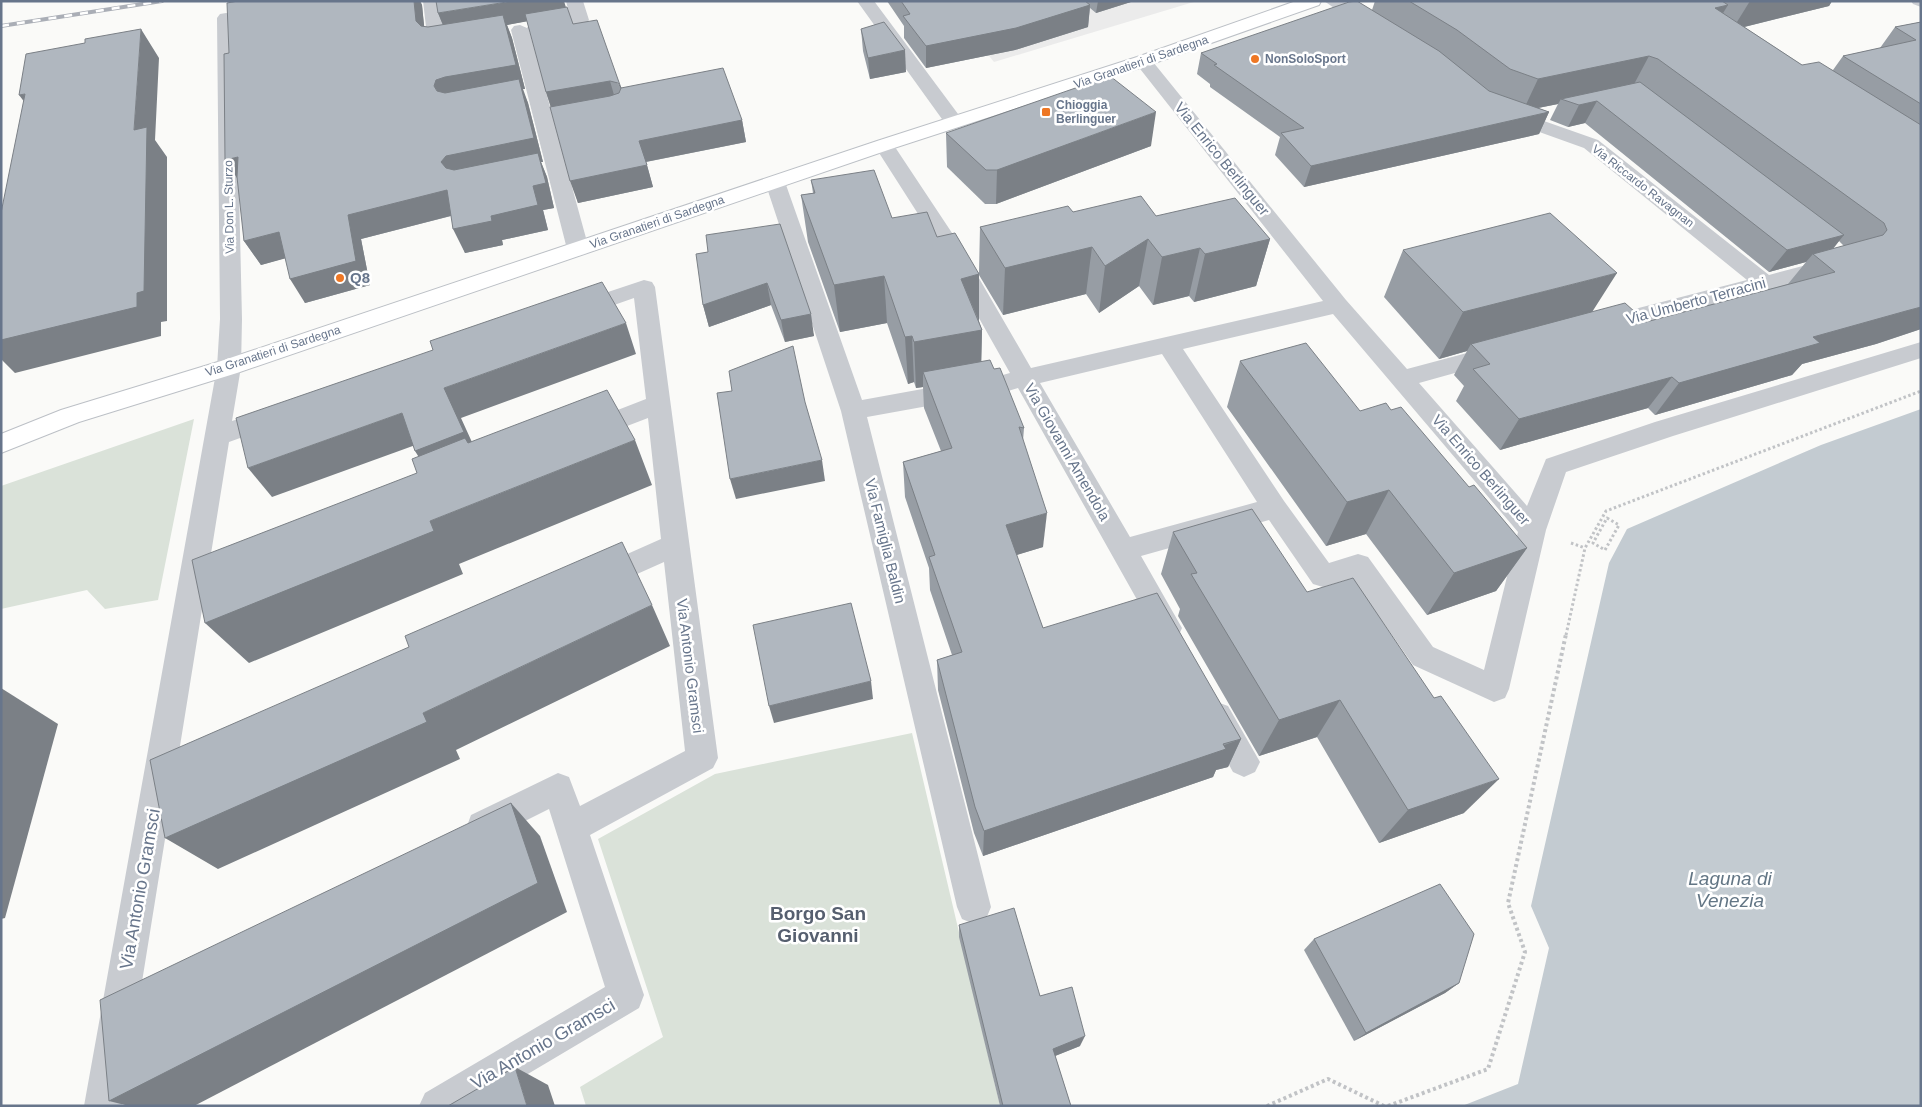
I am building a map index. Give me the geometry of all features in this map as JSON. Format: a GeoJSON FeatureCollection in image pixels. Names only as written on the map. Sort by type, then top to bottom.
{"type":"FeatureCollection","features":[{"type":"Feature","properties":{"kind":"street"},"geometry":{"type":"LineString","coordinates":[[431,1],[437,44],[474,38]]}},
{"type":"Feature","properties":{"kind":"street"},"geometry":{"type":"LineString","coordinates":[[574,1],[580,20],[511,32],[529,96],[554,121],[547,169],[578,249]]}},
{"type":"Feature","properties":{"kind":"street"},"geometry":{"type":"LineString","coordinates":[[865,1],[954,122]]}},
{"type":"Feature","properties":{"kind":"street","name":"Via Granatieri di Sardegna"},"geometry":{"type":"LineString","coordinates":[[1,444],[70,416],[229,367],[884,145],[1144,61],[1313,1]]}},
{"type":"Feature","properties":{"kind":"street"},"geometry":{"type":"LineString","coordinates":[[1332,1],[1389,36]]}},
{"type":"Feature","properties":{"kind":"street","name":"Via Don L. Sturzo"},"geometry":{"type":"LineString","coordinates":[[226,18],[231,319],[229,367]]}},
{"type":"Feature","properties":{"kind":"street","name":"Via Enrico Berlinguer"},"geometry":{"type":"LineString","coordinates":[[1144,61],[1338,304],[1532,530],[1555,466],[1664,429],[1921,350]]}},
{"type":"Feature","properties":{"kind":"street","name":"Via Riccardo Ravagnan"},"geometry":{"type":"LineString","coordinates":[[1488,108],[1590,144],[1765,283]]}},
{"type":"Feature","properties":{"kind":"street"},"geometry":{"type":"LineString","coordinates":[[1522,119],[1558,112]]}},
{"type":"Feature","properties":{"kind":"street","name":"Via Giovanni Amendola"},"geometry":{"type":"LineString","coordinates":[[884,145],[947,242],[1181,652]]}},
{"type":"Feature","properties":{"kind":"street","name":"Via Famiglia Baldin"},"geometry":{"type":"LineString","coordinates":[[775,182],[853,411],[974,907]]}},
{"type":"Feature","properties":{"kind":"street","name":"Via Umberto Terracini"},"geometry":{"type":"LineString","coordinates":[[1583,331],[1765,283],[1839,255]]}},
{"type":"Feature","properties":{"kind":"street","name":"Via Antonio Gramsci"},"geometry":{"type":"LineString","coordinates":[[560,316],[644,287],[702,758],[571,828]]}},
{"type":"Feature","properties":{"kind":"street"},"geometry":{"type":"LineString","coordinates":[[853,411],[1025,379],[1338,304]]}},
{"type":"Feature","properties":{"kind":"street"},"geometry":{"type":"LineString","coordinates":[[1168,345],[1275,508],[1323,576],[1358,565],[1423,656],[1494,689],[1532,530]]}},
{"type":"Feature","properties":{"kind":"street"},"geometry":{"type":"LineString","coordinates":[[1401,379],[1516,348]]}},
{"type":"Feature","properties":{"kind":"street","name":"Via Antonio Gramsci"},"geometry":{"type":"LineString","coordinates":[[103,1106],[120,1004],[173,769],[203,585],[217,436],[229,367]]}},
{"type":"Feature","properties":{"kind":"street"},"geometry":{"type":"LineString","coordinates":[[565,441],[657,404]]}},
{"type":"Feature","properties":{"kind":"street"},"geometry":{"type":"LineString","coordinates":[[217,436],[291,410]]}},
{"type":"Feature","properties":{"kind":"street"},"geometry":{"type":"LineString","coordinates":[[1123,550],[1275,508]]}},
{"type":"Feature","properties":{"kind":"street"},"geometry":{"type":"LineString","coordinates":[[576,590],[675,546]]}},
{"type":"Feature","properties":{"kind":"street"},"geometry":{"type":"LineString","coordinates":[[1205,694],[1244,762]]}},
{"type":"Feature","properties":{"kind":"street","name":"Via Antonio Gramsci"},"geometry":{"type":"LineString","coordinates":[[438,1106],[626,995],[558,788],[460,837]]}},
{"type":"Feature","properties":{"kind":"street","name":"Via Antonio Gramsci"},"geometry":{"type":"LineString","coordinates":[[120,1004],[147,990]]}},
{"type":"Feature","properties":{"kind":"path"},"geometry":{"type":"LineString","coordinates":[[1388,1106],[1488,1070],[1525,952],[1508,903],[1585,548],[1606,511],[1921,391]]}},
{"type":"Feature","properties":{"kind":"path"},"geometry":{"type":"LineString","coordinates":[[1607,518],[1619,525],[1605,550],[1593,543],[1607,518]]}},
{"type":"Feature","properties":{"kind":"path"},"geometry":{"type":"LineString","coordinates":[[1267,1106],[1328,1079],[1384,1106]]}},
{"type":"Feature","properties":{"kind":"shaded area"},"geometry":{"type":"Polygon","coordinates":[[[944,1],[1197,1],[994,62],[944,1]]]}},
{"type":"Feature","properties":{"kind":"shaded area"},"geometry":{"type":"Polygon","coordinates":[[[194,419],[158,600],[105,609],[87,590],[1,609],[1,486],[194,419]]]}},
{"type":"Feature","properties":{"kind":"shaded area"},"geometry":{"type":"Polygon","coordinates":[[[912,733],[1000,1106],[586,1106],[580,1087],[663,1037],[598,839],[715,774],[912,733]]]}},
{"type":"Feature","properties":{"kind":"water","name":"Laguna di Venezia"},"geometry":{"type":"Polygon","coordinates":[[[1921,409],[1921,1106],[1462,1106],[1518,1084],[1549,948],[1531,906],[1609,563],[1627,529],[1821,445],[1921,409]]]}},
{"type":"Feature","properties":{"kind":"building"},"geometry":{"type":"Polygon","coordinates":[[[238,1],[414,1],[416,21],[421,26],[428,27],[503,15],[516,65],[445,77],[436,80],[434,86],[437,91],[445,93],[519,79],[534,138],[446,156],[441,162],[446,168],[454,170],[538,153],[546,183],[533,186],[538,205],[491,216],[492,221],[453,229],[447,190],[348,215],[356,261],[290,279],[279,232],[244,241],[237,177],[238,157],[225,160],[224,54],[229,53],[227,3],[238,1]]]}},
{"type":"Feature","properties":{"kind":"building"},"geometry":{"type":"Polygon","coordinates":[[[436,1],[513,1],[438,13],[436,1]]]}},
{"type":"Feature","properties":{"kind":"building"},"geometry":{"type":"Polygon","coordinates":[[[901,1],[1085,1],[1090,5],[1016,28],[926,46],[903,16],[910,14],[901,1]]]}},
{"type":"Feature","properties":{"kind":"building"},"geometry":{"type":"Polygon","coordinates":[[[1357,1],[1439,51],[1489,91],[1549,112],[1311,166],[1281,133],[1304,128],[1214,65],[1217,64],[1201,53],[1349,2],[1357,1]]]}},
{"type":"Feature","properties":{"kind":"building"},"geometry":{"type":"Polygon","coordinates":[[[1409,1],[1722,1],[1728,5],[1715,8],[1802,65],[1819,62],[1921,125],[1921,307],[1813,337],[1820,343],[1679,383],[1672,377],[1519,419],[1473,369],[1490,364],[1471,344],[1625,303],[1646,322],[1835,272],[1813,254],[1883,235],[1887,230],[1884,223],[1658,59],[1649,56],[1538,79],[1510,69],[1457,30],[1409,1]]]}},
{"type":"Feature","properties":{"kind":"building"},"geometry":{"type":"Polygon","coordinates":[[[567,7],[573,24],[597,20],[621,88],[618,83],[610,81],[546,92],[525,14],[567,7]]]}},
{"type":"Feature","properties":{"kind":"building"},"geometry":{"type":"Polygon","coordinates":[[[884,22],[905,50],[868,58],[861,29],[884,22]]]}},
{"type":"Feature","properties":{"kind":"building"},"geometry":{"type":"Polygon","coordinates":[[[1921,22],[1921,104],[1843,56],[1916,40],[1895,27],[1921,22]]]}},
{"type":"Feature","properties":{"kind":"building"},"geometry":{"type":"Polygon","coordinates":[[[141,29],[134,130],[147,127],[144,291],[137,293],[137,307],[1,340],[1,213],[25,94],[19,95],[26,54],[85,43],[85,39],[141,29]]]}},
{"type":"Feature","properties":{"kind":"building"},"geometry":{"type":"Polygon","coordinates":[[[723,68],[742,120],[639,141],[647,165],[570,181],[550,107],[610,96],[619,93],[621,88],[723,68]]]}},
{"type":"Feature","properties":{"kind":"building"},"geometry":{"type":"Polygon","coordinates":[[[1110,76],[1156,112],[997,170],[986,170],[946,133],[1110,76]]]}},
{"type":"Feature","properties":{"kind":"building"},"geometry":{"type":"Polygon","coordinates":[[[1640,82],[1844,235],[1787,250],[1597,101],[1579,105],[1561,99],[1640,82]]]}},
{"type":"Feature","properties":{"kind":"building"},"geometry":{"type":"Polygon","coordinates":[[[874,170],[892,218],[927,212],[937,237],[955,233],[979,274],[961,279],[982,330],[914,342],[912,336],[905,337],[884,276],[834,285],[801,195],[815,193],[811,180],[874,170]]]}},
{"type":"Feature","properties":{"kind":"building"},"geometry":{"type":"Polygon","coordinates":[[[1141,196],[1156,216],[1235,198],[1270,239],[1205,254],[1200,248],[1162,257],[1148,239],[1105,266],[1092,247],[1005,268],[980,227],[1068,206],[1073,212],[1141,196]]]}},
{"type":"Feature","properties":{"kind":"building"},"geometry":{"type":"Polygon","coordinates":[[[1550,213],[1617,273],[1463,312],[1403,250],[1550,213]]]}},
{"type":"Feature","properties":{"kind":"building"},"geometry":{"type":"Polygon","coordinates":[[[780,224],[811,314],[781,320],[767,283],[703,305],[696,254],[708,252],[706,235],[780,224]]]}},
{"type":"Feature","properties":{"kind":"building"},"geometry":{"type":"Polygon","coordinates":[[[602,282],[626,323],[444,388],[464,432],[415,451],[402,413],[248,468],[236,418],[433,350],[430,341],[602,282]]]}},
{"type":"Feature","properties":{"kind":"building"},"geometry":{"type":"Polygon","coordinates":[[[1306,343],[1360,411],[1386,403],[1391,410],[1401,407],[1469,487],[1474,485],[1527,548],[1454,573],[1389,490],[1347,502],[1240,361],[1306,343]]]}},
{"type":"Feature","properties":{"kind":"building"},"geometry":{"type":"Polygon","coordinates":[[[793,346],[805,402],[822,460],[730,479],[717,393],[732,391],[729,371],[793,346]]]}},
{"type":"Feature","properties":{"kind":"building"},"geometry":{"type":"Polygon","coordinates":[[[990,360],[994,369],[1000,368],[1024,428],[1019,427],[1047,513],[1006,525],[1043,628],[1157,593],[1241,739],[1223,744],[1226,749],[984,831],[975,807],[937,660],[962,652],[929,557],[935,555],[903,462],[952,448],[923,372],[990,360]]]}},
{"type":"Feature","properties":{"kind":"building"},"geometry":{"type":"Polygon","coordinates":[[[607,390],[635,440],[430,521],[434,531],[205,623],[192,560],[417,473],[412,459],[465,438],[468,443],[607,390]]]}},
{"type":"Feature","properties":{"kind":"building"},"geometry":{"type":"Polygon","coordinates":[[[1252,509],[1307,592],[1353,578],[1434,698],[1441,696],[1499,779],[1408,810],[1340,700],[1279,720],[1191,574],[1197,573],[1173,532],[1252,509]]]}},
{"type":"Feature","properties":{"kind":"building"},"geometry":{"type":"Polygon","coordinates":[[[622,542],[652,605],[423,713],[427,722],[165,838],[150,760],[409,647],[405,636],[622,542]]]}},
{"type":"Feature","properties":{"kind":"building"},"geometry":{"type":"Polygon","coordinates":[[[851,603],[871,681],[769,706],[753,625],[851,603]]]}},
{"type":"Feature","properties":{"kind":"building"},"geometry":{"type":"Polygon","coordinates":[[[511,803],[538,883],[109,1101],[100,1000],[511,803]]]}},
{"type":"Feature","properties":{"kind":"building"},"geometry":{"type":"Polygon","coordinates":[[[1440,884],[1474,934],[1459,983],[1366,1033],[1314,939],[1440,884]]]}},
{"type":"Feature","properties":{"kind":"building"},"geometry":{"type":"Polygon","coordinates":[[[1014,908],[1040,996],[1072,987],[1085,1036],[1053,1049],[1071,1106],[1003,1106],[959,925],[1014,908]]]}},
{"type":"Feature","properties":{"kind":"building"},"geometry":{"type":"Polygon","coordinates":[[[515,1067],[527,1106],[448,1106],[515,1067]]]}},
{"type":"Feature","properties":{"kind":"railway"},"geometry":{"type":"LineString","coordinates":[[1,26],[162,1]]}},
{"type":"Feature","properties":{"kind":"place","name":"NonSoloSport"},"geometry":{"type":"Point","coordinates":[1255,59]}},
{"type":"Feature","properties":{"kind":"place","name":"Chioggia Berlinguer"},"geometry":{"type":"Point","coordinates":[1046,112]}},
{"type":"Feature","properties":{"kind":"place","name":"Q8"},"geometry":{"type":"Point","coordinates":[340,278]}},
{"type":"Feature","properties":{"kind":"district","name":"Borgo San Giovanni"},"geometry":{"type":"Point","coordinates":[818,924]}}]}
